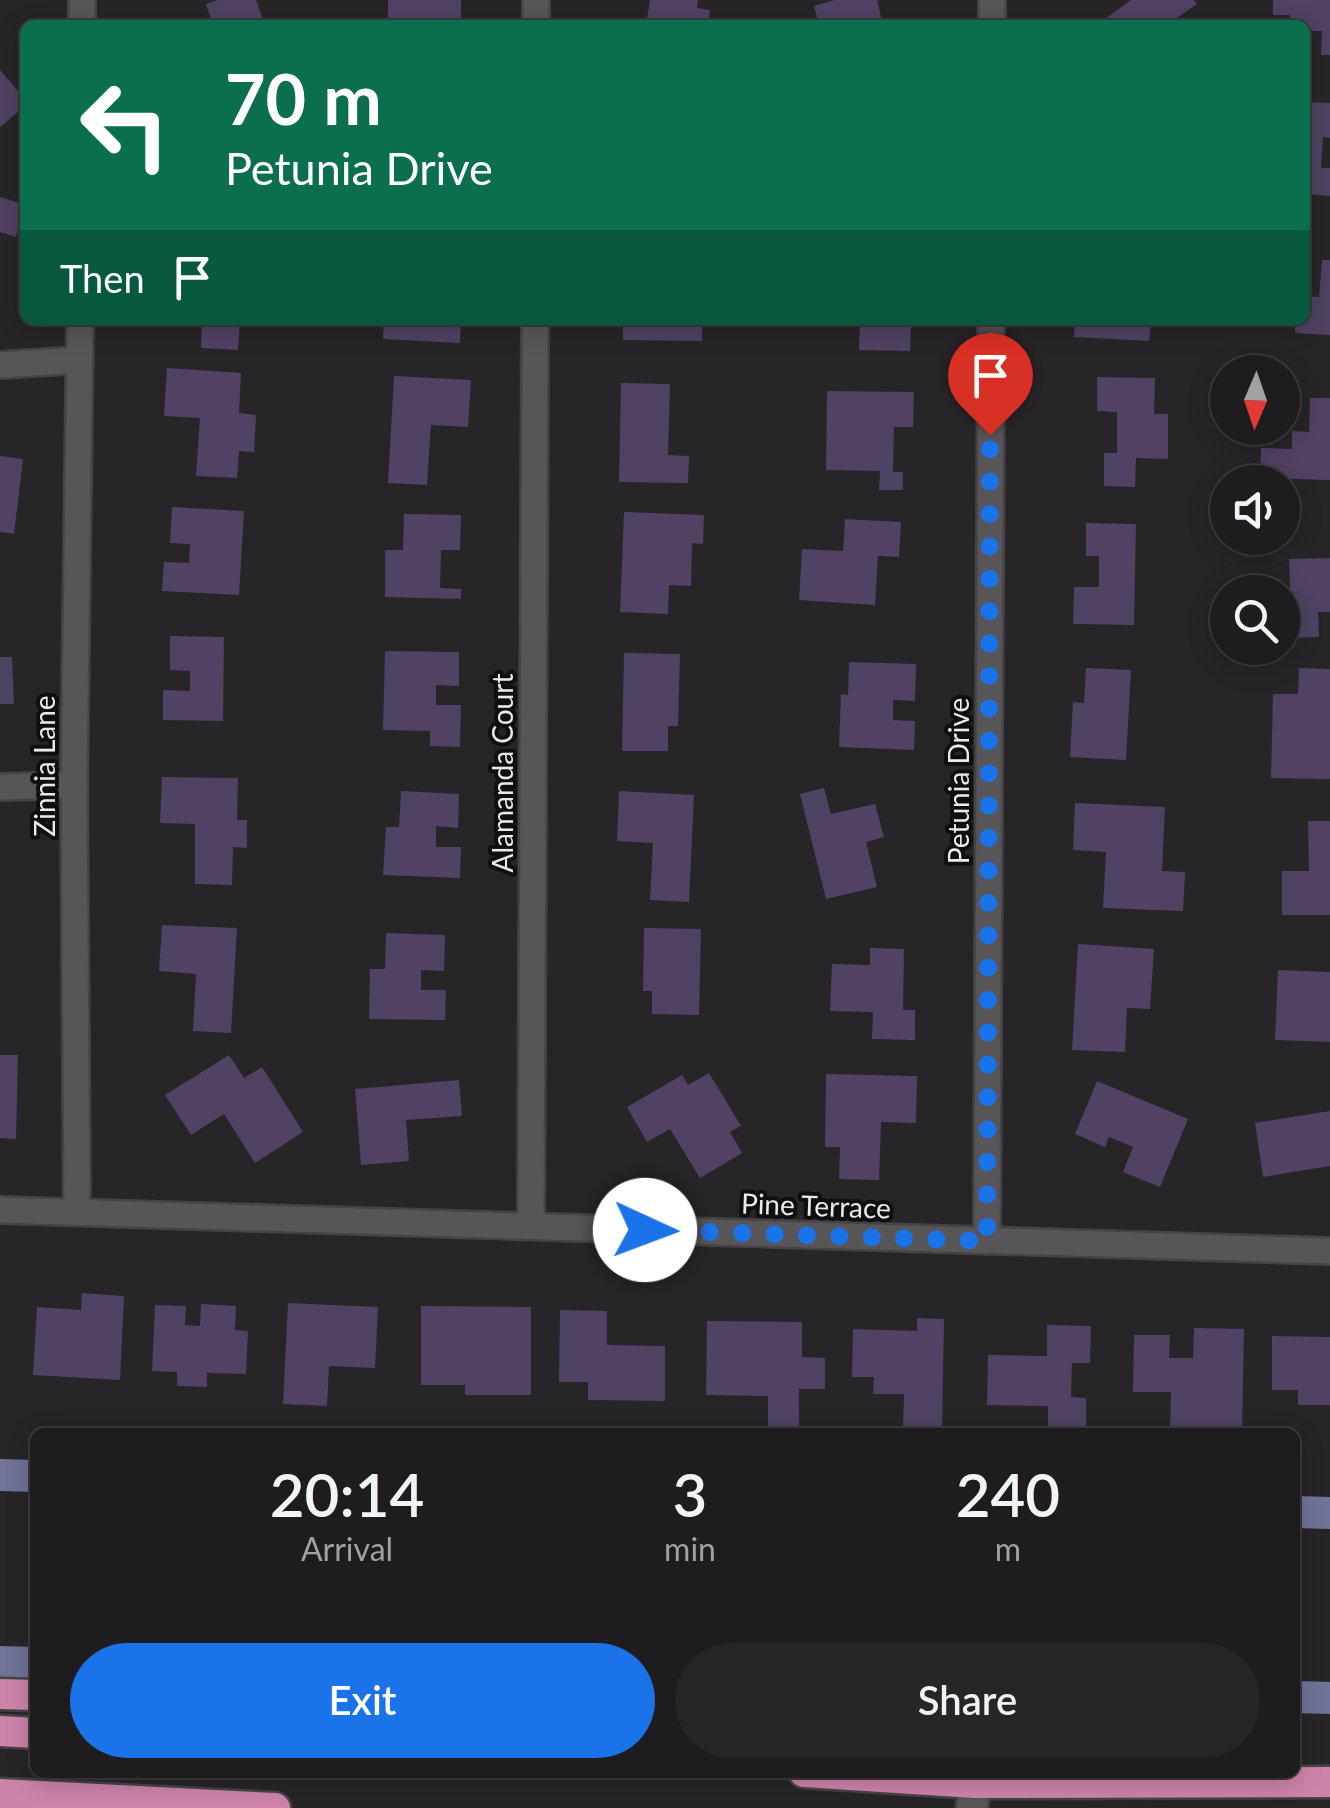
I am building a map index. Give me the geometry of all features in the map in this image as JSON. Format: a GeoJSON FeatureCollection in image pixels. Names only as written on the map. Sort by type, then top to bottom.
{"type":"FeatureCollection","features":[{"type":"Feature","properties":{"kind":"highway"},"geometry":{"type":"LineString","coordinates":[[0,1694],[30,1696]]}},
{"type":"Feature","properties":{"kind":"highway"},"geometry":{"type":"LineString","coordinates":[[0,1731],[30,1733]]}},
{"type":"Feature","properties":{"kind":"highway"},"geometry":{"type":"LineString","coordinates":[[848,1778],[973,1795],[1330,1782]]}},
{"type":"Feature","properties":{"kind":"highway"},"geometry":{"type":"LineString","coordinates":[[0,1794],[276,1808]]}},
{"type":"Feature","properties":{"kind":"street","name":"Zinnia Lane"},"geometry":{"type":"LineString","coordinates":[[77,1212],[74,785],[80,325]]}},
{"type":"Feature","properties":{"kind":"street","name":"Alamanda Court"},"geometry":{"type":"LineString","coordinates":[[532,1226],[534,325]]}},
{"type":"Feature","properties":{"kind":"street","name":"Petunia Drive"},"geometry":{"type":"LineString","coordinates":[[987,1241],[990,325]]}},
{"type":"Feature","properties":{"kind":"street"},"geometry":{"type":"LineString","coordinates":[[0,365],[80,360]]}},
{"type":"Feature","properties":{"kind":"street"},"geometry":{"type":"LineString","coordinates":[[0,787],[74,785]]}},
{"type":"Feature","properties":{"kind":"street","name":"Pine Terrace"},"geometry":{"type":"LineString","coordinates":[[0,1210],[1330,1251]]}},
{"type":"Feature","properties":{"kind":"building"},"geometry":{"type":"Polygon","coordinates":[[[218,0],[256,0],[263,20],[211,20],[206,4],[218,0]]]}},
{"type":"Feature","properties":{"kind":"building"},"geometry":{"type":"Polygon","coordinates":[[[388,0],[461,0],[461,20],[388,20],[388,0]]]}},
{"type":"Feature","properties":{"kind":"building"},"geometry":{"type":"Polygon","coordinates":[[[650,0],[698,0],[697,8],[710,10],[709,20],[647,20],[650,0]]]}},
{"type":"Feature","properties":{"kind":"building"},"geometry":{"type":"Polygon","coordinates":[[[835,0],[877,0],[882,20],[818,20],[814,6],[835,0]]]}},
{"type":"Feature","properties":{"kind":"building"},"geometry":{"type":"Polygon","coordinates":[[[1131,0],[1194,0],[1197,4],[1174,20],[1104,20],[1131,0]]]}},
{"type":"Feature","properties":{"kind":"building"},"geometry":{"type":"Polygon","coordinates":[[[1273,0],[1330,0],[1330,55],[1321,55],[1322,31],[1310,31],[1310,20],[1273,15],[1273,0]]]}},
{"type":"Feature","properties":{"kind":"building"},"geometry":{"type":"Polygon","coordinates":[[[0,70],[20,93],[20,110],[0,127],[0,70]]]}},
{"type":"Feature","properties":{"kind":"building"},"geometry":{"type":"Polygon","coordinates":[[[1310,102],[1330,103],[1330,138],[1323,137],[1321,168],[1330,168],[1330,196],[1310,194],[1310,102]]]}},
{"type":"Feature","properties":{"kind":"building"},"geometry":{"type":"Polygon","coordinates":[[[0,197],[20,203],[20,223],[16,237],[0,232],[0,197]]]}},
{"type":"Feature","properties":{"kind":"building"},"geometry":{"type":"Polygon","coordinates":[[[1322,260],[1330,260],[1330,335],[1295,333],[1295,325],[1310,325],[1310,296],[1319,297],[1322,260]]]}},
{"type":"Feature","properties":{"kind":"building"},"geometry":{"type":"Polygon","coordinates":[[[202,325],[240,325],[238,350],[201,348],[202,325]]]}},
{"type":"Feature","properties":{"kind":"building"},"geometry":{"type":"Polygon","coordinates":[[[384,325],[461,325],[460,343],[383,339],[384,325]]]}},
{"type":"Feature","properties":{"kind":"building"},"geometry":{"type":"Polygon","coordinates":[[[623,325],[702,325],[702,341],[623,340],[623,325]]]}},
{"type":"Feature","properties":{"kind":"building"},"geometry":{"type":"Polygon","coordinates":[[[860,325],[911,325],[910,351],[859,350],[860,325]]]}},
{"type":"Feature","properties":{"kind":"building"},"geometry":{"type":"Polygon","coordinates":[[[1075,325],[1151,325],[1149,341],[1074,337],[1075,325]]]}},
{"type":"Feature","properties":{"kind":"building"},"geometry":{"type":"Polygon","coordinates":[[[167,368],[241,373],[239,413],[256,415],[254,452],[239,451],[237,478],[196,476],[200,418],[164,416],[167,368]]]}},
{"type":"Feature","properties":{"kind":"building"},"geometry":{"type":"Polygon","coordinates":[[[394,376],[471,380],[468,427],[431,425],[427,485],[388,483],[394,376]]]}},
{"type":"Feature","properties":{"kind":"building"},"geometry":{"type":"Polygon","coordinates":[[[1097,377],[1155,378],[1154,414],[1168,414],[1168,459],[1136,458],[1135,487],[1104,486],[1104,453],[1117,453],[1117,412],[1097,411],[1097,377]]]}},
{"type":"Feature","properties":{"kind":"building"},"geometry":{"type":"Polygon","coordinates":[[[621,383],[670,384],[668,455],[689,456],[688,483],[619,482],[621,383]]]}},
{"type":"Feature","properties":{"kind":"building"},"geometry":{"type":"Polygon","coordinates":[[[827,391],[914,392],[913,427],[894,427],[893,472],[903,472],[903,490],[879,490],[880,471],[826,470],[827,391]]]}},
{"type":"Feature","properties":{"kind":"building"},"geometry":{"type":"Polygon","coordinates":[[[1310,398],[1330,398],[1330,480],[1300,479],[1300,465],[1260,465],[1261,448],[1292,449],[1292,445],[1300,445],[1300,431],[1309,432],[1310,398]]]}},
{"type":"Feature","properties":{"kind":"building"},"geometry":{"type":"Polygon","coordinates":[[[0,456],[23,459],[14,534],[0,532],[0,456]]]}},
{"type":"Feature","properties":{"kind":"building"},"geometry":{"type":"Polygon","coordinates":[[[172,507],[244,511],[239,595],[162,591],[164,562],[189,563],[190,544],[170,543],[172,507]]]}},
{"type":"Feature","properties":{"kind":"building"},"geometry":{"type":"Polygon","coordinates":[[[624,512],[704,515],[703,544],[692,543],[691,586],[669,585],[668,614],[620,612],[624,512]]]}},
{"type":"Feature","properties":{"kind":"building"},"geometry":{"type":"Polygon","coordinates":[[[404,514],[461,515],[460,550],[441,550],[440,588],[461,589],[461,599],[385,597],[385,550],[403,550],[404,514]]]}},
{"type":"Feature","properties":{"kind":"building"},"geometry":{"type":"Polygon","coordinates":[[[845,519],[901,522],[899,557],[878,556],[875,605],[799,600],[802,549],[843,551],[845,519]]]}},
{"type":"Feature","properties":{"kind":"building"},"geometry":{"type":"Polygon","coordinates":[[[1086,523],[1136,524],[1134,625],[1073,624],[1074,587],[1099,587],[1099,556],[1086,556],[1086,523]]]}},
{"type":"Feature","properties":{"kind":"building"},"geometry":{"type":"Polygon","coordinates":[[[1330,558],[1330,612],[1318,612],[1319,637],[1300,638],[1300,575],[1290,575],[1289,559],[1330,558]]]}},
{"type":"Feature","properties":{"kind":"building"},"geometry":{"type":"Polygon","coordinates":[[[170,636],[224,637],[223,721],[163,720],[163,690],[190,691],[190,671],[170,670],[170,636]]]}},
{"type":"Feature","properties":{"kind":"building"},"geometry":{"type":"Polygon","coordinates":[[[385,651],[459,652],[459,686],[436,685],[436,705],[461,705],[460,747],[430,746],[430,731],[383,730],[385,651]]]}},
{"type":"Feature","properties":{"kind":"building"},"geometry":{"type":"Polygon","coordinates":[[[624,653],[680,654],[678,726],[668,726],[668,751],[622,751],[624,653]]]}},
{"type":"Feature","properties":{"kind":"building"},"geometry":{"type":"Polygon","coordinates":[[[0,657],[12,657],[14,704],[0,704],[0,657]]]}},
{"type":"Feature","properties":{"kind":"building"},"geometry":{"type":"Polygon","coordinates":[[[849,662],[916,664],[915,701],[893,700],[893,720],[915,721],[914,750],[839,747],[841,694],[848,695],[849,662]]]}},
{"type":"Feature","properties":{"kind":"building"},"geometry":{"type":"Polygon","coordinates":[[[1086,668],[1131,670],[1126,760],[1070,757],[1073,702],[1084,703],[1086,668]]]}},
{"type":"Feature","properties":{"kind":"building"},"geometry":{"type":"Polygon","coordinates":[[[1299,668],[1330,669],[1330,779],[1271,778],[1273,694],[1298,694],[1299,668]]]}},
{"type":"Feature","properties":{"kind":"building"},"geometry":{"type":"Polygon","coordinates":[[[162,777],[238,778],[237,820],[247,820],[247,848],[233,847],[232,885],[195,884],[195,824],[160,823],[162,777]]]}},
{"type":"Feature","properties":{"kind":"building"},"geometry":{"type":"Polygon","coordinates":[[[824,788],[831,814],[875,804],[884,837],[866,842],[877,887],[826,899],[800,794],[824,788]]]}},
{"type":"Feature","properties":{"kind":"building"},"geometry":{"type":"Polygon","coordinates":[[[401,791],[459,794],[458,828],[436,826],[436,847],[461,847],[460,878],[383,875],[386,827],[399,827],[401,791]]]}},
{"type":"Feature","properties":{"kind":"building"},"geometry":{"type":"Polygon","coordinates":[[[619,791],[694,795],[689,902],[650,900],[653,843],[617,841],[619,791]]]}},
{"type":"Feature","properties":{"kind":"building"},"geometry":{"type":"Polygon","coordinates":[[[1075,803],[1165,807],[1162,871],[1185,872],[1183,911],[1103,908],[1106,852],[1073,850],[1075,803]]]}},
{"type":"Feature","properties":{"kind":"building"},"geometry":{"type":"Polygon","coordinates":[[[1308,821],[1330,821],[1330,915],[1282,915],[1282,871],[1309,871],[1308,821]]]}},
{"type":"Feature","properties":{"kind":"building"},"geometry":{"type":"Polygon","coordinates":[[[162,925],[237,928],[231,1033],[193,1031],[196,974],[159,971],[162,925]]]}},
{"type":"Feature","properties":{"kind":"building"},"geometry":{"type":"Polygon","coordinates":[[[644,928],[701,929],[699,1015],[652,1014],[652,991],[643,991],[644,928]]]}},
{"type":"Feature","properties":{"kind":"building"},"geometry":{"type":"Polygon","coordinates":[[[386,933],[445,935],[444,971],[421,970],[421,990],[446,990],[445,1020],[369,1019],[370,969],[385,969],[386,933]]]}},
{"type":"Feature","properties":{"kind":"building"},"geometry":{"type":"Polygon","coordinates":[[[1078,944],[1154,949],[1150,1009],[1127,1008],[1125,1052],[1072,1050],[1078,944]]]}},
{"type":"Feature","properties":{"kind":"building"},"geometry":{"type":"Polygon","coordinates":[[[870,948],[904,949],[903,1010],[915,1010],[915,1040],[872,1039],[873,1012],[830,1011],[832,964],[870,965],[870,948]]]}},
{"type":"Feature","properties":{"kind":"building"},"geometry":{"type":"Polygon","coordinates":[[[1278,970],[1330,972],[1330,1042],[1275,1040],[1278,970]]]}},
{"type":"Feature","properties":{"kind":"building"},"geometry":{"type":"Polygon","coordinates":[[[0,1055],[18,1055],[16,1139],[0,1138],[0,1055]]]}},
{"type":"Feature","properties":{"kind":"building"},"geometry":{"type":"Polygon","coordinates":[[[229,1055],[244,1078],[262,1067],[303,1132],[255,1163],[224,1114],[191,1135],[165,1095],[229,1055]]]}},
{"type":"Feature","properties":{"kind":"building"},"geometry":{"type":"Polygon","coordinates":[[[709,1073],[741,1126],[730,1132],[742,1153],[700,1178],[670,1129],[647,1142],[627,1107],[682,1075],[688,1085],[709,1073]]]}},
{"type":"Feature","properties":{"kind":"building"},"geometry":{"type":"Polygon","coordinates":[[[826,1074],[917,1076],[916,1123],[881,1122],[879,1180],[839,1179],[840,1147],[825,1147],[826,1074]]]}},
{"type":"Feature","properties":{"kind":"building"},"geometry":{"type":"Polygon","coordinates":[[[459,1080],[462,1116],[406,1120],[409,1161],[361,1165],[355,1089],[459,1080]]]}},
{"type":"Feature","properties":{"kind":"building"},"geometry":{"type":"Polygon","coordinates":[[[1097,1081],[1188,1119],[1160,1187],[1123,1172],[1133,1147],[1109,1137],[1105,1147],[1075,1134],[1097,1081]]]}},
{"type":"Feature","properties":{"kind":"building"},"geometry":{"type":"Polygon","coordinates":[[[1330,1111],[1330,1166],[1263,1177],[1255,1123],[1330,1111]]]}},
{"type":"Feature","properties":{"kind":"building"},"geometry":{"type":"Polygon","coordinates":[[[82,1293],[124,1296],[120,1380],[33,1375],[37,1307],[81,1310],[82,1293]]]}},
{"type":"Feature","properties":{"kind":"building"},"geometry":{"type":"Polygon","coordinates":[[[288,1303],[378,1307],[375,1368],[329,1366],[327,1406],[283,1404],[288,1303]]]}},
{"type":"Feature","properties":{"kind":"building"},"geometry":{"type":"Polygon","coordinates":[[[201,1304],[236,1306],[235,1330],[248,1331],[246,1374],[207,1373],[207,1387],[177,1386],[177,1372],[152,1371],[155,1305],[186,1306],[185,1325],[200,1326],[201,1304]]]}},
{"type":"Feature","properties":{"kind":"building"},"geometry":{"type":"Polygon","coordinates":[[[421,1306],[531,1307],[531,1395],[465,1395],[465,1385],[421,1385],[421,1306]]]}},
{"type":"Feature","properties":{"kind":"building"},"geometry":{"type":"Polygon","coordinates":[[[560,1310],[607,1311],[607,1345],[665,1346],[665,1401],[588,1400],[588,1382],[559,1382],[560,1310]]]}},
{"type":"Feature","properties":{"kind":"building"},"geometry":{"type":"Polygon","coordinates":[[[917,1318],[944,1319],[942,1428],[903,1427],[904,1394],[873,1394],[874,1377],[852,1377],[853,1329],[917,1331],[917,1318]]]}},
{"type":"Feature","properties":{"kind":"building"},"geometry":{"type":"Polygon","coordinates":[[[707,1321],[802,1322],[802,1357],[825,1358],[825,1389],[799,1389],[799,1426],[768,1426],[768,1396],[706,1395],[707,1321]]]}},
{"type":"Feature","properties":{"kind":"building"},"geometry":{"type":"Polygon","coordinates":[[[1047,1325],[1091,1326],[1090,1363],[1072,1363],[1071,1397],[1086,1398],[1086,1428],[1048,1428],[1048,1406],[987,1405],[988,1355],[1047,1356],[1047,1325]]]}},
{"type":"Feature","properties":{"kind":"building"},"geometry":{"type":"Polygon","coordinates":[[[1194,1328],[1244,1329],[1242,1428],[1170,1428],[1171,1392],[1133,1392],[1134,1335],[1170,1335],[1169,1358],[1193,1358],[1194,1328]]]}},
{"type":"Feature","properties":{"kind":"building"},"geometry":{"type":"Polygon","coordinates":[[[1272,1336],[1330,1337],[1330,1405],[1298,1405],[1298,1390],[1272,1390],[1272,1336]]]}},
{"type":"Feature","properties":{"kind":"waterway"},"geometry":{"type":"LineString","coordinates":[[0,1475],[30,1476]]}},
{"type":"Feature","properties":{"kind":"waterway"},"geometry":{"type":"LineString","coordinates":[[1300,1512],[1330,1513]]}},
{"type":"Feature","properties":{"kind":"waterway"},"geometry":{"type":"LineString","coordinates":[[0,1662],[30,1663]]}},
{"type":"Feature","properties":{"kind":"waterway"},"geometry":{"type":"LineString","coordinates":[[1300,1697],[1330,1698]]}},
{"type":"Feature","properties":{"kind":"route"},"geometry":{"type":"LineString","coordinates":[[645,1230],[987,1241],[990,435]]}}]}
